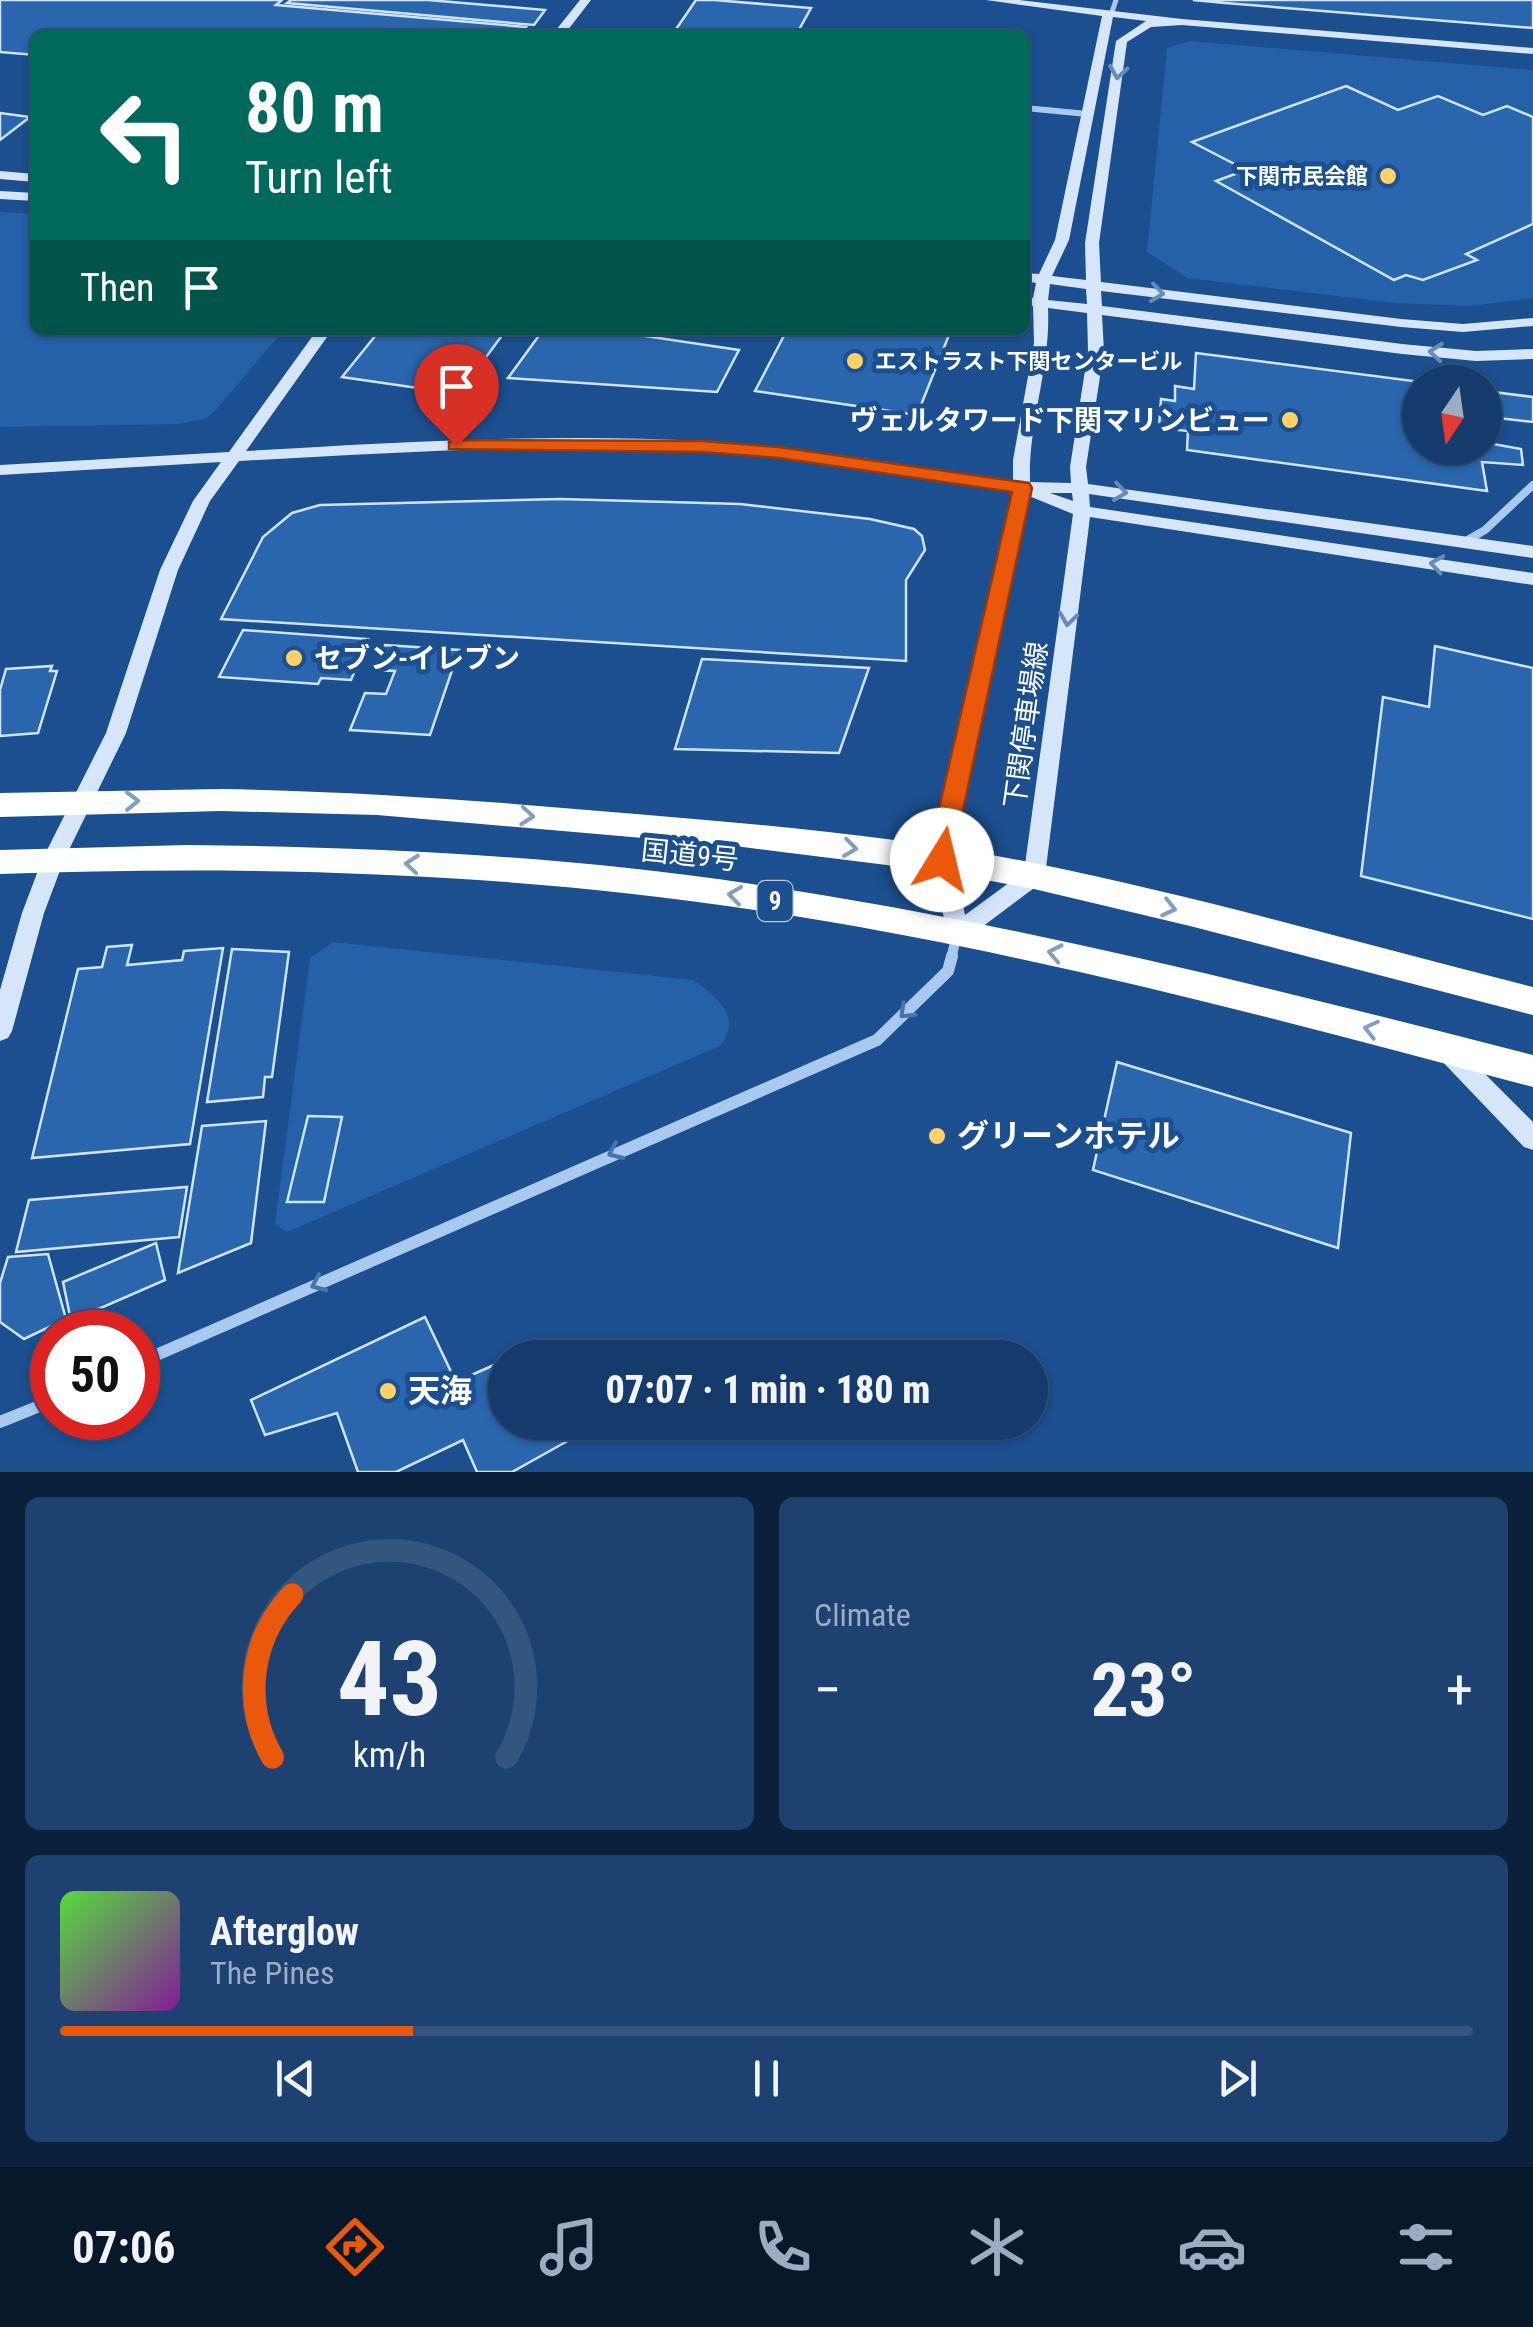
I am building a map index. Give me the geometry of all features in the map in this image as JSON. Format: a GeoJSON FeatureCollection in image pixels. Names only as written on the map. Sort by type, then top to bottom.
{"type":"FeatureCollection","features":[{"type":"Feature","properties":{"kind":"highway","name":"国道9号"},"geometry":{"type":"LineString","coordinates":[[0,805],[377,803],[735,834],[942,860],[1034,876],[1533,1001]]}},
{"type":"Feature","properties":{"kind":"highway","name":"国道9号"},"geometry":{"type":"LineString","coordinates":[[0,862],[223,858],[386,862],[748,896],[1119,965],[1533,1071]]}},
{"type":"Feature","properties":{"kind":"street"},"geometry":{"type":"LineString","coordinates":[[562,30],[586,0]]}},
{"type":"Feature","properties":{"kind":"street"},"geometry":{"type":"LineString","coordinates":[[992,0],[1184,9],[1533,40]]}},
{"type":"Feature","properties":{"kind":"street"},"geometry":{"type":"LineString","coordinates":[[1050,5],[1089,15],[1102,32]]}},
{"type":"Feature","properties":{"kind":"street"},"geometry":{"type":"LineString","coordinates":[[1114,6],[1182,22]]}},
{"type":"Feature","properties":{"kind":"street"},"geometry":{"type":"LineString","coordinates":[[1114,6],[1122,41],[1148,24],[1182,22],[1533,51]]}},
{"type":"Feature","properties":{"kind":"street","name":"下関停車場線"},"geometry":{"type":"LineString","coordinates":[[958,934],[942,860],[1022,488],[1020,460],[1042,343],[1032,302],[1062,240],[1102,32],[1114,6]]}},
{"type":"Feature","properties":{"kind":"street","name":"下関停車場線"},"geometry":{"type":"LineString","coordinates":[[1034,876],[1082,511],[1078,468],[1096,351],[1092,244],[1122,41]]}},
{"type":"Feature","properties":{"kind":"street"},"geometry":{"type":"LineString","coordinates":[[1030,108],[1087,114]]}},
{"type":"Feature","properties":{"kind":"street"},"geometry":{"type":"LineString","coordinates":[[0,176],[30,178]]}},
{"type":"Feature","properties":{"kind":"street"},"geometry":{"type":"LineString","coordinates":[[0,195],[30,197]]}},
{"type":"Feature","properties":{"kind":"street"},"geometry":{"type":"LineString","coordinates":[[1030,279],[1401,324],[1463,328],[1533,322]]}},
{"type":"Feature","properties":{"kind":"street"},"geometry":{"type":"LineString","coordinates":[[1032,302],[1402,349],[1476,356],[1533,354]]}},
{"type":"Feature","properties":{"kind":"street"},"geometry":{"type":"LineString","coordinates":[[0,1031],[28,928],[53,860],[116,734],[169,570],[202,501],[321,335]]}},
{"type":"Feature","properties":{"kind":"street"},"geometry":{"type":"LineString","coordinates":[[0,470],[525,443],[702,446],[779,452],[1022,488],[1082,488],[1533,552]]}},
{"type":"Feature","properties":{"kind":"street"},"geometry":{"type":"LineString","coordinates":[[1464,542],[1486,530],[1533,484]]}},
{"type":"Feature","properties":{"kind":"street"},"geometry":{"type":"LineString","coordinates":[[1022,488],[1082,511],[1533,579]]}},
{"type":"Feature","properties":{"kind":"street"},"geometry":{"type":"LineString","coordinates":[[160,1353],[877,1040],[948,970],[958,934],[1034,876]]}},
{"type":"Feature","properties":{"kind":"street"},"geometry":{"type":"LineString","coordinates":[[1444,1048],[1533,1139]]}},
{"type":"Feature","properties":{"kind":"street"},"geometry":{"type":"LineString","coordinates":[[0,1422],[30,1410]]}},
{"type":"Feature","properties":{"kind":"shaded area"},"geometry":{"type":"Polygon","coordinates":[[[1190,41],[1533,70],[1533,298],[1470,306],[1395,303],[1187,278],[1147,252],[1167,48],[1190,41]]]}},
{"type":"Feature","properties":{"kind":"shaded area"},"geometry":{"type":"Polygon","coordinates":[[[0,212],[30,214],[30,335],[280,335],[205,419],[179,424],[0,427],[0,212]]]}},
{"type":"Feature","properties":{"kind":"shaded area"},"geometry":{"type":"Polygon","coordinates":[[[333,942],[693,980],[718,1001],[729,1026],[720,1046],[287,1232],[275,1224],[310,958],[333,942]]]}},
{"type":"Feature","properties":{"kind":"building"},"geometry":{"type":"Polygon","coordinates":[[[0,0],[282,0],[276,5],[526,27],[30,30],[30,55],[0,52],[0,0]]]}},
{"type":"Feature","properties":{"kind":"building"},"geometry":{"type":"Polygon","coordinates":[[[428,0],[545,10],[534,25],[287,3],[428,0]]]}},
{"type":"Feature","properties":{"kind":"building"},"geometry":{"type":"Polygon","coordinates":[[[696,0],[811,8],[799,30],[675,30],[696,0]]]}},
{"type":"Feature","properties":{"kind":"building"},"geometry":{"type":"Polygon","coordinates":[[[1193,0],[1533,0],[1533,28],[1225,3],[1193,0]]]}},
{"type":"Feature","properties":{"kind":"building","name":"下関市民会館"},"geometry":{"type":"Polygon","coordinates":[[[1346,86],[1398,110],[1438,96],[1483,115],[1507,106],[1533,117],[1533,224],[1466,254],[1477,260],[1423,280],[1406,275],[1394,280],[1216,181],[1246,170],[1192,142],[1346,86]]]}},
{"type":"Feature","properties":{"kind":"building"},"geometry":{"type":"Polygon","coordinates":[[[0,113],[30,117],[0,140],[0,113]]]}},
{"type":"Feature","properties":{"kind":"building"},"geometry":{"type":"Polygon","coordinates":[[[376,335],[502,335],[459,394],[342,377],[376,335]]]}},
{"type":"Feature","properties":{"kind":"building"},"geometry":{"type":"Polygon","coordinates":[[[539,335],[638,335],[739,350],[717,392],[508,378],[539,335]]]}},
{"type":"Feature","properties":{"kind":"building","name":"エストラスト下関センタービル"},"geometry":{"type":"Polygon","coordinates":[[[784,335],[949,335],[917,415],[755,391],[784,335]]]}},
{"type":"Feature","properties":{"kind":"building","name":"ヴェルタワード下関マリンビュー"},"geometry":{"type":"Polygon","coordinates":[[[1196,353],[1402,380],[1402,465],[1483,465],[1487,491],[1187,450],[1188,431],[1159,428],[1161,399],[1175,401],[1175,386],[1194,389],[1196,353]]]}},
{"type":"Feature","properties":{"kind":"building","name":"ヴェルタワード下関マリンビュー"},"geometry":{"type":"Polygon","coordinates":[[[1502,393],[1533,397],[1533,422],[1502,418],[1502,393]]]}},
{"type":"Feature","properties":{"kind":"building","name":"ヴェルタワード下関マリンビュー"},"geometry":{"type":"Polygon","coordinates":[[[1502,446],[1521,449],[1523,465],[1502,463],[1502,446]]]}},
{"type":"Feature","properties":{"kind":"building"},"geometry":{"type":"Polygon","coordinates":[[[560,499],[740,504],[870,519],[914,529],[922,536],[925,550],[906,580],[906,661],[221,619],[263,537],[292,513],[320,505],[560,499]]]}},
{"type":"Feature","properties":{"kind":"building","name":"セブン-イレブン"},"geometry":{"type":"Polygon","coordinates":[[[243,630],[368,639],[351,680],[321,678],[318,684],[219,677],[243,630]]]}},
{"type":"Feature","properties":{"kind":"building"},"geometry":{"type":"Polygon","coordinates":[[[385,645],[459,650],[430,735],[350,730],[365,693],[386,694],[395,671],[375,670],[385,645]]]}},
{"type":"Feature","properties":{"kind":"building"},"geometry":{"type":"Polygon","coordinates":[[[1435,646],[1533,668],[1533,919],[1361,876],[1383,697],[1429,707],[1435,646]]]}},
{"type":"Feature","properties":{"kind":"building"},"geometry":{"type":"Polygon","coordinates":[[[702,659],[869,668],[839,753],[675,749],[702,659]]]}},
{"type":"Feature","properties":{"kind":"building"},"geometry":{"type":"Polygon","coordinates":[[[52,666],[50,671],[57,671],[38,733],[0,736],[0,690],[6,669],[52,666]]]}},
{"type":"Feature","properties":{"kind":"building"},"geometry":{"type":"Polygon","coordinates":[[[132,945],[127,965],[182,960],[184,951],[223,948],[190,1144],[32,1158],[78,969],[102,967],[107,947],[132,945]]]}},
{"type":"Feature","properties":{"kind":"building"},"geometry":{"type":"Polygon","coordinates":[[[232,949],[289,952],[272,1077],[265,1077],[263,1097],[207,1102],[232,949]]]}},
{"type":"Feature","properties":{"kind":"building"},"geometry":{"type":"Polygon","coordinates":[[[1117,1062],[1351,1133],[1338,1248],[1093,1170],[1117,1062]]]}},
{"type":"Feature","properties":{"kind":"building"},"geometry":{"type":"Polygon","coordinates":[[[308,1116],[342,1117],[324,1202],[287,1202],[308,1116]]]}},
{"type":"Feature","properties":{"kind":"building"},"geometry":{"type":"Polygon","coordinates":[[[266,1121],[251,1243],[178,1273],[202,1126],[266,1121]]]}},
{"type":"Feature","properties":{"kind":"building"},"geometry":{"type":"Polygon","coordinates":[[[187,1187],[179,1237],[16,1252],[29,1200],[187,1187]]]}},
{"type":"Feature","properties":{"kind":"building"},"geometry":{"type":"Polygon","coordinates":[[[156,1243],[165,1280],[96,1310],[69,1310],[63,1282],[156,1243]]]}},
{"type":"Feature","properties":{"kind":"building"},"geometry":{"type":"Polygon","coordinates":[[[48,1254],[64,1310],[30,1310],[30,1336],[24,1339],[0,1322],[0,1283],[8,1257],[48,1254]]]}},
{"type":"Feature","properties":{"kind":"building","name":"天海"},"geometry":{"type":"Polygon","coordinates":[[[425,1317],[456,1382],[488,1368],[488,1440],[569,1440],[512,1472],[477,1472],[463,1440],[396,1472],[358,1472],[337,1413],[265,1435],[251,1400],[425,1317]]]}},
{"type":"Feature","properties":{"kind":"place","name":"下関市民会館"},"geometry":{"type":"Point","coordinates":[1388,176]}},
{"type":"Feature","properties":{"kind":"place","name":"エストラスト下関センタービル"},"geometry":{"type":"Point","coordinates":[855,361]}},
{"type":"Feature","properties":{"kind":"place","name":"ヴェルタワード下関マリンビュー"},"geometry":{"type":"Point","coordinates":[1290,420]}},
{"type":"Feature","properties":{"kind":"place","name":"セブン-イレブン"},"geometry":{"type":"Point","coordinates":[294,658]}},
{"type":"Feature","properties":{"kind":"place","name":"グリーンホテル"},"geometry":{"type":"Point","coordinates":[937,1136]}},
{"type":"Feature","properties":{"kind":"place","name":"天海"},"geometry":{"type":"Point","coordinates":[388,1391]}},
{"type":"Feature","properties":{"kind":"route"},"geometry":{"type":"LineString","coordinates":[[456,446],[702,446],[779,452],[1022,488],[942,860]]}}]}
